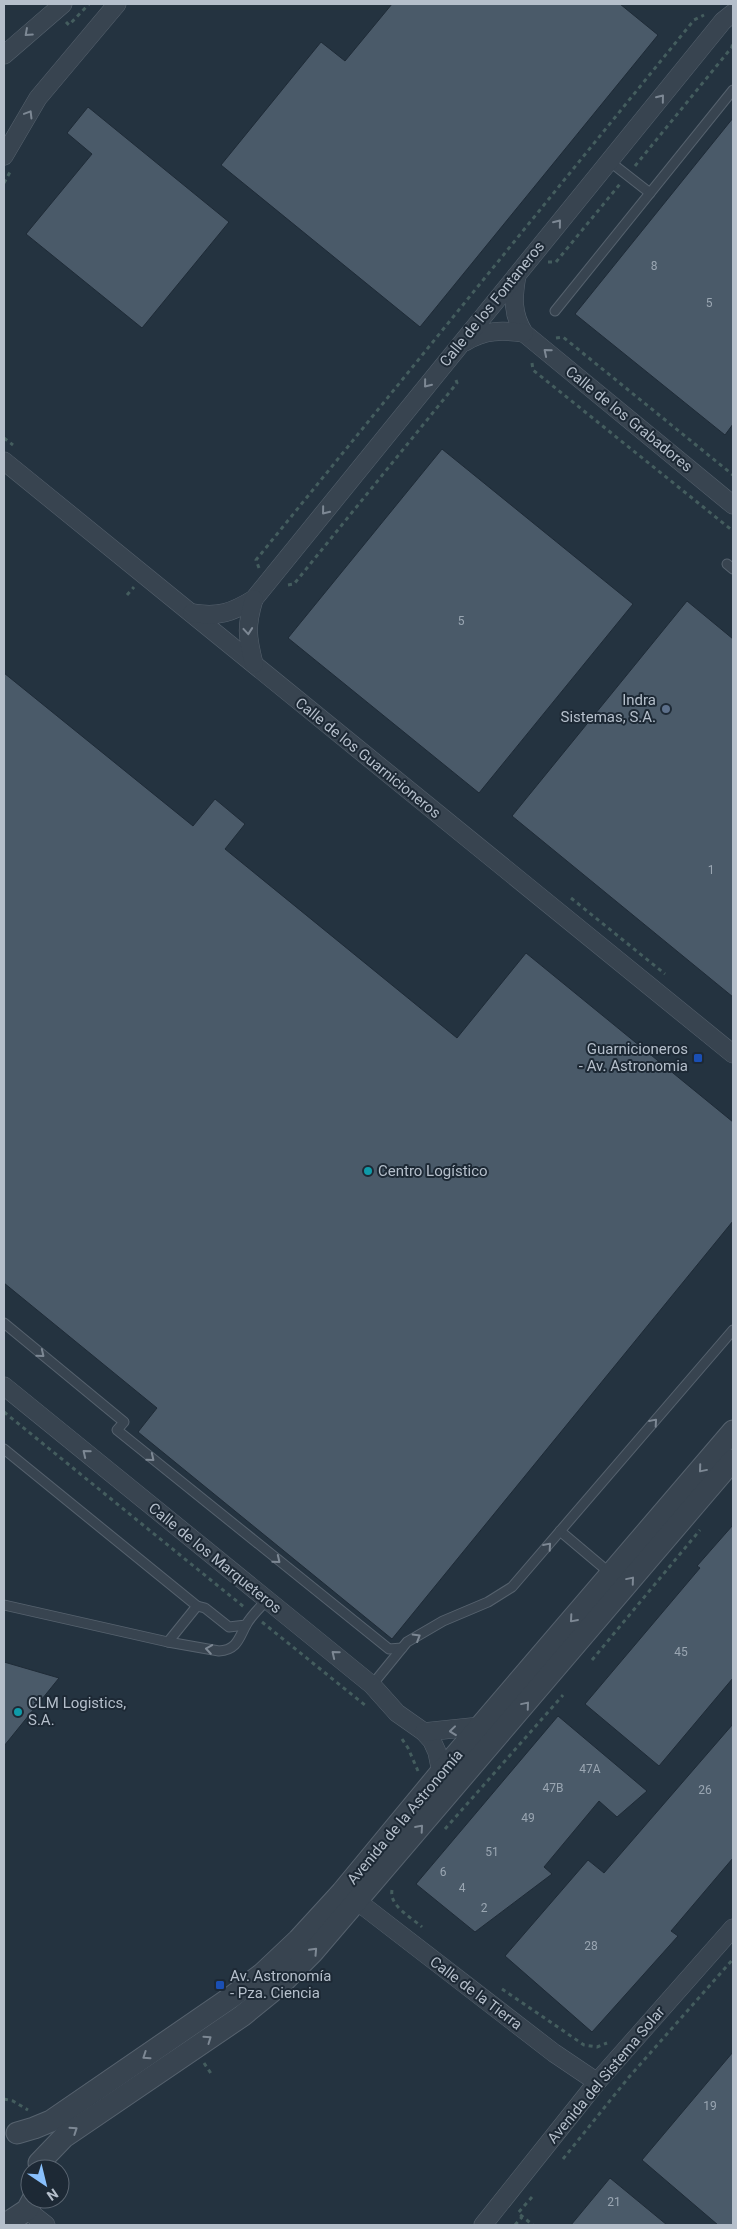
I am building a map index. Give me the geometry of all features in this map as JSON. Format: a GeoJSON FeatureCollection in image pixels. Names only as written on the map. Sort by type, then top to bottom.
{"type":"FeatureCollection","features":[{"type":"Feature","properties":{"kind":"street"},"geometry":{"type":"LineString","coordinates":[[4,156],[38,98],[117,4]]}},
{"type":"Feature","properties":{"kind":"street"},"geometry":{"type":"LineString","coordinates":[[4,55],[58,7]]}},
{"type":"Feature","properties":{"kind":"street","name":"Calle de los Fontaneros"},"geometry":{"type":"LineString","coordinates":[[192,614],[211,616],[233,612],[254,599],[723,21],[733,13]]}},
{"type":"Feature","properties":{"kind":"street","name":"Calle de los Grabadores"},"geometry":{"type":"LineString","coordinates":[[516,275],[514,303],[516,320],[524,333],[733,505]]}},
{"type":"Feature","properties":{"kind":"street"},"geometry":{"type":"LineString","coordinates":[[458,346],[485,332],[505,330],[524,333]]}},
{"type":"Feature","properties":{"kind":"street","name":"Calle de los Guarnicioneros"},"geometry":{"type":"LineString","coordinates":[[4,461],[733,1054]]}},
{"type":"Feature","properties":{"kind":"street","name":"Calle de los Fontaneros"},"geometry":{"type":"LineString","coordinates":[[254,599],[247,622],[249,647],[254,664]]}},
{"type":"Feature","properties":{"kind":"street","name":"Calle de los Marqueteros"},"geometry":{"type":"LineString","coordinates":[[4,1386],[372,1685],[397,1713],[424,1732],[438,1752],[443,1802]]}},
{"type":"Feature","properties":{"kind":"street","name":"Avenida de la Astronomía"},"geometry":{"type":"LineString","coordinates":[[10,2131],[34,2128],[51,2121],[262,1974],[326,1911],[441,1772],[612,1575],[733,1431]]}},
{"type":"Feature","properties":{"kind":"street","name":"Avenida de la Astronomía"},"geometry":{"type":"LineString","coordinates":[[45,2159],[64,2137],[242,2016],[280,1985],[313,1952],[733,1460]]}},
{"type":"Feature","properties":{"kind":"street"},"geometry":{"type":"LineString","coordinates":[[424,1732],[450,1731],[481,1726]]}},
{"type":"Feature","properties":{"kind":"street"},"geometry":{"type":"LineString","coordinates":[[326,1911],[347,1900],[357,1901],[357,1883],[372,1855]]}},
{"type":"Feature","properties":{"kind":"street","name":"Calle de la Tierra"},"geometry":{"type":"LineString","coordinates":[[357,1901],[554,2053],[596,2082]]}},
{"type":"Feature","properties":{"kind":"street","name":"Avenida del Sistema Solar"},"geometry":{"type":"LineString","coordinates":[[483,2225],[596,2082],[733,1928]]}},
{"type":"Feature","properties":{"kind":"street"},"geometry":{"type":"LineString","coordinates":[[10,2131],[31,2146],[36,2159]]}},
{"type":"Feature","properties":{"kind":"street"},"geometry":{"type":"LineString","coordinates":[[4,2225],[25,2209]]}},
{"type":"Feature","properties":{"kind":"street"},"geometry":{"type":"LineString","coordinates":[[33,2209],[46,2225]]}},
{"type":"Feature","properties":{"kind":"lane"},"geometry":{"type":"LineString","coordinates":[[555,311],[733,90]]}},
{"type":"Feature","properties":{"kind":"lane"},"geometry":{"type":"LineString","coordinates":[[609,161],[650,193]]}},
{"type":"Feature","properties":{"kind":"lane"},"geometry":{"type":"LineString","coordinates":[[4,1323],[124,1422],[117,1430],[389,1649],[402,1648]]}},
{"type":"Feature","properties":{"kind":"lane"},"geometry":{"type":"LineString","coordinates":[[372,1685],[407,1642],[443,1621],[488,1602],[512,1587],[733,1330]]}},
{"type":"Feature","properties":{"kind":"lane"},"geometry":{"type":"LineString","coordinates":[[4,1449],[197,1606],[205,1608],[229,1627],[246,1625]]}},
{"type":"Feature","properties":{"kind":"lane"},"geometry":{"type":"LineString","coordinates":[[560,1531],[612,1575]]}},
{"type":"Feature","properties":{"kind":"lane"},"geometry":{"type":"LineString","coordinates":[[4,1605],[168,1642],[228,1650],[244,1633],[246,1625],[267,1600]]}},
{"type":"Feature","properties":{"kind":"lane"},"geometry":{"type":"LineString","coordinates":[[168,1642],[197,1606]]}},
{"type":"Feature","properties":{"kind":"path"},"geometry":{"type":"LineString","coordinates":[[260,572],[256,560],[696,18]]}},
{"type":"Feature","properties":{"kind":"path"},"geometry":{"type":"LineString","coordinates":[[546,262],[556,262],[732,47],[733,41]]}},
{"type":"Feature","properties":{"kind":"path"},"geometry":{"type":"LineString","coordinates":[[552,339],[563,337],[733,475]]}},
{"type":"Feature","properties":{"kind":"path"},"geometry":{"type":"LineString","coordinates":[[532,360],[533,370],[733,531]]}},
{"type":"Feature","properties":{"kind":"path"},"geometry":{"type":"LineString","coordinates":[[280,587],[294,584],[457,384],[454,370]]}},
{"type":"Feature","properties":{"kind":"path"},"geometry":{"type":"LineString","coordinates":[[4,438],[19,450]]}},
{"type":"Feature","properties":{"kind":"path"},"geometry":{"type":"LineString","coordinates":[[4,1412],[373,1712]]}},
{"type":"Feature","properties":{"kind":"path"},"geometry":{"type":"LineString","coordinates":[[592,1660],[703,1528]]}},
{"type":"Feature","properties":{"kind":"path"},"geometry":{"type":"LineString","coordinates":[[443,1832],[563,1695]]}},
{"type":"Feature","properties":{"kind":"path"},"geometry":{"type":"LineString","coordinates":[[399,1736],[408,1748],[418,1773]]}},
{"type":"Feature","properties":{"kind":"path"},"geometry":{"type":"LineString","coordinates":[[392,1887],[391,1897],[394,1903],[428,1932]]}},
{"type":"Feature","properties":{"kind":"path"},"geometry":{"type":"LineString","coordinates":[[562,2159],[733,1959]]}},
{"type":"Feature","properties":{"kind":"path"},"geometry":{"type":"LineString","coordinates":[[496,1985],[584,2045],[597,2047],[612,2040]]}},
{"type":"Feature","properties":{"kind":"path"},"geometry":{"type":"LineString","coordinates":[[648,2023],[665,2037]]}},
{"type":"Feature","properties":{"kind":"path"},"geometry":{"type":"LineString","coordinates":[[4,2099],[25,2107],[33,2114]]}},
{"type":"Feature","properties":{"kind":"path"},"geometry":{"type":"LineString","coordinates":[[532,2196],[518,2213],[532,2225]]}},
{"type":"Feature","properties":{"kind":"path"},"geometry":{"type":"LineString","coordinates":[[515,2225],[522,2217]]}},
{"type":"Feature","properties":{"kind":"building"},"geometry":{"type":"Polygon","coordinates":[[[392,4],[620,4],[658,35],[420,327],[221,165],[321,42],[345,61],[392,4]]]}},
{"type":"Feature","properties":{"kind":"building"},"geometry":{"type":"Polygon","coordinates":[[[88,107],[229,222],[142,328],[26,234],[92,154],[67,133],[88,107]]]}},
{"type":"Feature","properties":{"kind":"building"},"geometry":{"type":"Polygon","coordinates":[[[733,118],[733,424],[725,435],[575,314],[733,118]]]}},
{"type":"Feature","properties":{"kind":"building"},"geometry":{"type":"Polygon","coordinates":[[[442,449],[633,604],[479,793],[288,638],[442,449]]]}},
{"type":"Feature","properties":{"kind":"building","name":"Indra Sistemas, S.A."},"geometry":{"type":"Polygon","coordinates":[[[687,601],[733,639],[733,997],[512,816],[687,601]]]}},
{"type":"Feature","properties":{"kind":"building","name":"Centro Logístico"},"geometry":{"type":"Polygon","coordinates":[[[4,673],[193,826],[215,799],[245,824],[225,849],[457,1038],[526,953],[733,1122],[733,1221],[392,1639],[138,1432],[157,1408],[4,1283],[4,673]]]}},
{"type":"Feature","properties":{"kind":"building"},"geometry":{"type":"Polygon","coordinates":[[[733,1525],[733,1678],[659,1766],[585,1704],[700,1568],[697,1566],[733,1525]]]}},
{"type":"Feature","properties":{"kind":"building","name":"CLM Logistics, S.A."},"geometry":{"type":"Polygon","coordinates":[[[4,1662],[59,1678],[4,1746],[4,1662]]]}},
{"type":"Feature","properties":{"kind":"building"},"geometry":{"type":"Polygon","coordinates":[[[558,1716],[647,1791],[617,1817],[599,1801],[544,1867],[552,1874],[475,1932],[416,1884],[558,1716]]]}},
{"type":"Feature","properties":{"kind":"building"},"geometry":{"type":"Polygon","coordinates":[[[733,1724],[733,1858],[671,1931],[678,1936],[592,2032],[505,1956],[588,1860],[604,1873],[733,1724]]]}},
{"type":"Feature","properties":{"kind":"building"},"geometry":{"type":"Polygon","coordinates":[[[733,2052],[733,2225],[718,2225],[642,2160],[733,2052]]]}},
{"type":"Feature","properties":{"kind":"building"},"geometry":{"type":"Polygon","coordinates":[[[610,2178],[667,2225],[571,2225],[610,2178]]]}},
{"type":"Feature","properties":{"kind":"place","name":"Indra Sistemas, S.A."},"geometry":{"type":"Point","coordinates":[666,709]}},
{"type":"Feature","properties":{"kind":"place","name":"Guarnicioneros - Av. Astronomia"},"geometry":{"type":"Point","coordinates":[698,1058]}},
{"type":"Feature","properties":{"kind":"place","name":"Centro Logístico"},"geometry":{"type":"Point","coordinates":[368,1171]}},
{"type":"Feature","properties":{"kind":"place","name":"CLM Logistics, S.A."},"geometry":{"type":"Point","coordinates":[18,1712]}},
{"type":"Feature","properties":{"kind":"place","name":"Av. Astronomía - Pza. Ciencia"},"geometry":{"type":"Point","coordinates":[220,1985]}}]}
